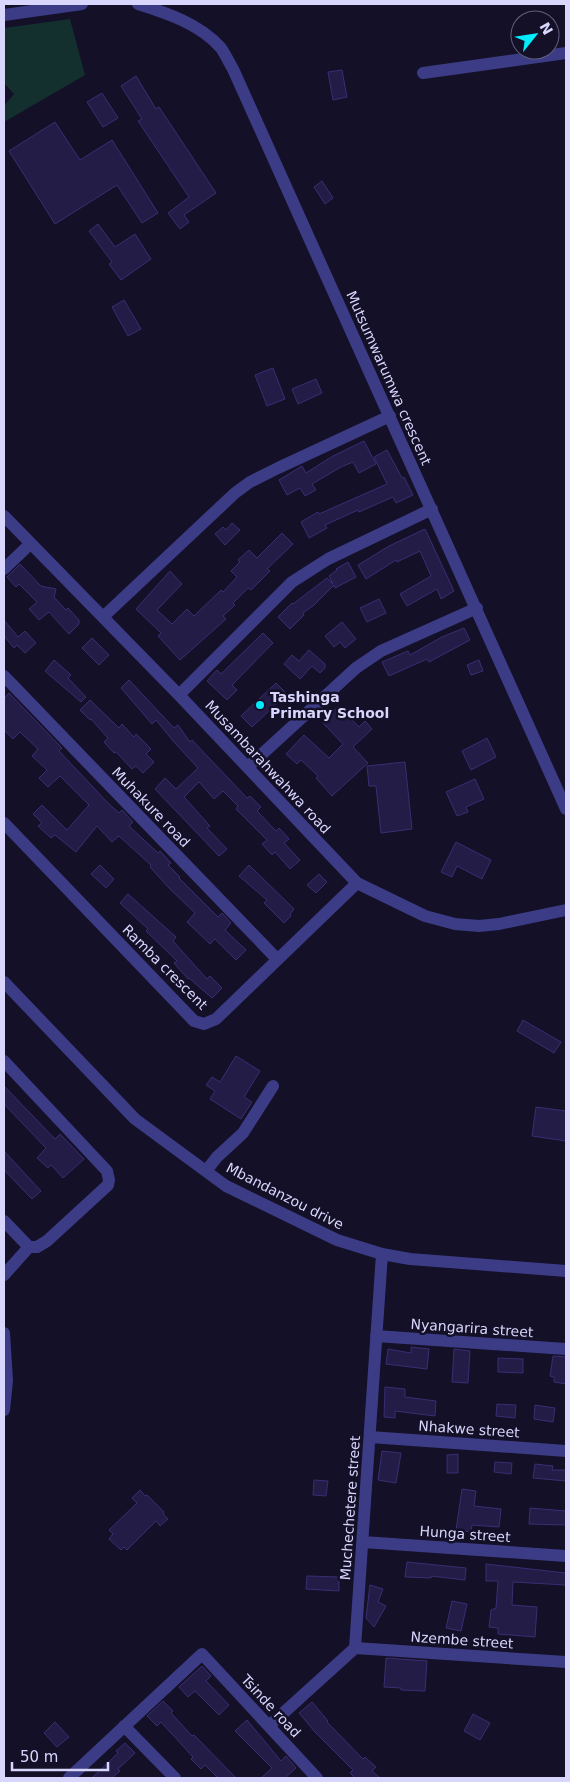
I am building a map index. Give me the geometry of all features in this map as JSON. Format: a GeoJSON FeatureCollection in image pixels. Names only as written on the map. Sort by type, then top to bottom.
{"type":"FeatureCollection","features":[{"type":"Feature","properties":{"kind":"street"},"geometry":{"type":"LineString","coordinates":[[4,15],[82,4]]}},
{"type":"Feature","properties":{"kind":"street","name":"Mutsumwarumwa crescent"},"geometry":{"type":"LineString","coordinates":[[138,4],[197,27],[220,48],[229,62],[477,608],[566,809]]}},
{"type":"Feature","properties":{"kind":"street"},"geometry":{"type":"LineString","coordinates":[[423,73],[566,53]]}},
{"type":"Feature","properties":{"kind":"street"},"geometry":{"type":"LineString","coordinates":[[103,617],[235,492],[278,468],[390,416]]}},
{"type":"Feature","properties":{"kind":"street"},"geometry":{"type":"LineString","coordinates":[[179,695],[292,582],[328,559],[432,509]]}},
{"type":"Feature","properties":{"kind":"street","name":"Musambarahwahwa road"},"geometry":{"type":"LineString","coordinates":[[4,516],[179,695],[356,883],[425,916],[455,924],[479,926],[500,924],[566,910]]}},
{"type":"Feature","properties":{"kind":"street"},"geometry":{"type":"LineString","coordinates":[[4,569],[30,544]]}},
{"type":"Feature","properties":{"kind":"street"},"geometry":{"type":"LineString","coordinates":[[248,767],[356,668],[381,650],[477,608]]}},
{"type":"Feature","properties":{"kind":"street","name":"Muhakure road"},"geometry":{"type":"LineString","coordinates":[[4,676],[277,959]]}},
{"type":"Feature","properties":{"kind":"street","name":"Ramba crescent"},"geometry":{"type":"LineString","coordinates":[[4,823],[194,1021],[204,1024],[216,1019],[356,883]]}},
{"type":"Feature","properties":{"kind":"street","name":"Mbandanzou drive"},"geometry":{"type":"LineString","coordinates":[[4,982],[135,1119],[226,1186],[336,1240],[382,1254],[410,1259],[566,1272]]}},
{"type":"Feature","properties":{"kind":"street"},"geometry":{"type":"LineString","coordinates":[[4,1062],[107,1171],[109,1180],[108,1186],[47,1241],[41,1246],[29,1247],[4,1275]]}},
{"type":"Feature","properties":{"kind":"street"},"geometry":{"type":"LineString","coordinates":[[206,1171],[217,1157],[243,1133],[273,1086]]}},
{"type":"Feature","properties":{"kind":"street"},"geometry":{"type":"LineString","coordinates":[[4,1221],[29,1247]]}},
{"type":"Feature","properties":{"kind":"street","name":"Muchechetere street"},"geometry":{"type":"LineString","coordinates":[[355,1648],[382,1254]]}},
{"type":"Feature","properties":{"kind":"street"},"geometry":{"type":"LineString","coordinates":[[4,1333],[7,1381],[4,1410]]}},
{"type":"Feature","properties":{"kind":"street","name":"Nyangarira street"},"geometry":{"type":"LineString","coordinates":[[376,1336],[566,1349]]}},
{"type":"Feature","properties":{"kind":"street","name":"Nhakwe street"},"geometry":{"type":"LineString","coordinates":[[370,1438],[566,1451]]}},
{"type":"Feature","properties":{"kind":"street","name":"Hunga street"},"geometry":{"type":"LineString","coordinates":[[362,1542],[566,1556]]}},
{"type":"Feature","properties":{"kind":"street"},"geometry":{"type":"LineString","coordinates":[[269,1726],[355,1648]]}},
{"type":"Feature","properties":{"kind":"street","name":"Nzembe street"},"geometry":{"type":"LineString","coordinates":[[355,1648],[566,1662]]}},
{"type":"Feature","properties":{"kind":"street","name":"Tsinde road"},"geometry":{"type":"LineString","coordinates":[[124,1726],[202,1654],[317,1778]]}},
{"type":"Feature","properties":{"kind":"street"},"geometry":{"type":"LineString","coordinates":[[69,1778],[124,1726],[175,1778]]}},
{"type":"Feature","properties":{"kind":"green space"},"geometry":{"type":"Polygon","coordinates":[[[70,19],[85,75],[4,122],[4,106],[14,94],[4,83],[4,28],[70,19]]]}},
{"type":"Feature","properties":{"kind":"building"},"geometry":{"type":"Polygon","coordinates":[[[342,70],[347,97],[333,100],[328,72],[342,70]]]}},
{"type":"Feature","properties":{"kind":"building"},"geometry":{"type":"Polygon","coordinates":[[[136,76],[156,109],[159,107],[216,193],[184,215],[189,222],[180,229],[168,213],[189,197],[138,121],[142,119],[121,86],[136,76]]]}},
{"type":"Feature","properties":{"kind":"building"},"geometry":{"type":"Polygon","coordinates":[[[102,93],[118,118],[103,127],[87,102],[102,93]]]}},
{"type":"Feature","properties":{"kind":"building"},"geometry":{"type":"Polygon","coordinates":[[[55,122],[80,160],[112,140],[158,213],[142,223],[117,185],[55,224],[9,151],[55,122]]]}},
{"type":"Feature","properties":{"kind":"building"},"geometry":{"type":"Polygon","coordinates":[[[322,181],[333,198],[325,204],[314,187],[322,181]]]}},
{"type":"Feature","properties":{"kind":"building"},"geometry":{"type":"Polygon","coordinates":[[[98,224],[115,247],[135,234],[151,259],[121,280],[109,264],[112,262],[89,231],[98,224]]]}},
{"type":"Feature","properties":{"kind":"building"},"geometry":{"type":"Polygon","coordinates":[[[124,300],[141,329],[128,336],[112,307],[124,300]]]}},
{"type":"Feature","properties":{"kind":"building"},"geometry":{"type":"Polygon","coordinates":[[[273,368],[285,399],[267,406],[255,375],[273,368]]]}},
{"type":"Feature","properties":{"kind":"building"},"geometry":{"type":"Polygon","coordinates":[[[316,379],[322,393],[298,404],[292,389],[316,379]]]}},
{"type":"Feature","properties":{"kind":"building"},"geometry":{"type":"Polygon","coordinates":[[[364,441],[376,464],[359,473],[353,462],[312,484],[316,490],[305,496],[300,488],[287,495],[279,480],[302,466],[306,473],[333,456],[364,441]]]}},
{"type":"Feature","properties":{"kind":"building"},"geometry":{"type":"Polygon","coordinates":[[[387,450],[413,495],[396,503],[393,497],[359,512],[358,510],[325,525],[327,528],[309,538],[301,522],[318,512],[319,514],[387,484],[374,457],[387,450]]]}},
{"type":"Feature","properties":{"kind":"building"},"geometry":{"type":"Polygon","coordinates":[[[232,523],[240,530],[225,545],[215,534],[223,527],[226,530],[232,523]]]}},
{"type":"Feature","properties":{"kind":"building"},"geometry":{"type":"Polygon","coordinates":[[[425,529],[454,591],[441,599],[437,589],[407,606],[400,594],[431,576],[420,551],[397,562],[396,560],[366,579],[358,565],[389,546],[425,529]]]}},
{"type":"Feature","properties":{"kind":"building"},"geometry":{"type":"Polygon","coordinates":[[[282,533],[293,544],[267,569],[270,571],[251,590],[248,588],[233,603],[235,605],[223,616],[226,619],[180,660],[158,636],[161,633],[136,609],[170,571],[182,584],[157,610],[172,624],[187,609],[194,616],[221,590],[223,592],[237,577],[231,571],[240,562],[238,560],[249,550],[257,558],[282,533]]]}},
{"type":"Feature","properties":{"kind":"building"},"geometry":{"type":"Polygon","coordinates":[[[348,562],[356,577],[335,588],[334,585],[303,613],[304,615],[290,629],[278,617],[292,603],[327,578],[333,584],[329,576],[348,562]]]}},
{"type":"Feature","properties":{"kind":"building"},"geometry":{"type":"Polygon","coordinates":[[[20,564],[41,586],[56,589],[54,597],[79,620],[79,624],[69,634],[49,612],[39,620],[29,609],[37,602],[19,584],[16,587],[7,577],[20,564]]]}},
{"type":"Feature","properties":{"kind":"building"},"geometry":{"type":"Polygon","coordinates":[[[379,599],[386,613],[367,622],[360,608],[379,599]]]}},
{"type":"Feature","properties":{"kind":"building"},"geometry":{"type":"Polygon","coordinates":[[[4,620],[18,637],[25,631],[36,643],[25,653],[17,645],[14,648],[4,636],[4,620]]]}},
{"type":"Feature","properties":{"kind":"building"},"geometry":{"type":"Polygon","coordinates":[[[342,622],[356,639],[345,648],[340,642],[334,647],[325,636],[342,622]]]}},
{"type":"Feature","properties":{"kind":"building"},"geometry":{"type":"Polygon","coordinates":[[[464,628],[470,640],[429,662],[427,659],[389,676],[382,662],[408,651],[410,655],[442,637],[464,628]]]}},
{"type":"Feature","properties":{"kind":"building"},"geometry":{"type":"Polygon","coordinates":[[[263,633],[273,643],[232,685],[237,690],[227,700],[207,681],[217,670],[221,674],[263,633]]]}},
{"type":"Feature","properties":{"kind":"building"},"geometry":{"type":"Polygon","coordinates":[[[92,638],[109,655],[99,665],[82,648],[92,638]]]}},
{"type":"Feature","properties":{"kind":"building"},"geometry":{"type":"Polygon","coordinates":[[[309,650],[325,664],[325,668],[320,673],[312,666],[300,679],[284,664],[292,655],[299,661],[309,650]]]}},
{"type":"Feature","properties":{"kind":"building"},"geometry":{"type":"Polygon","coordinates":[[[54,660],[71,675],[68,678],[86,697],[81,702],[45,671],[54,660]]]}},
{"type":"Feature","properties":{"kind":"building"},"geometry":{"type":"Polygon","coordinates":[[[479,660],[483,671],[471,675],[467,665],[479,660]]]}},
{"type":"Feature","properties":{"kind":"building"},"geometry":{"type":"Polygon","coordinates":[[[129,680],[174,728],[178,725],[190,742],[192,740],[247,798],[250,796],[261,807],[257,811],[276,831],[279,828],[289,839],[284,843],[300,860],[290,869],[275,852],[272,855],[262,844],[267,840],[236,809],[238,806],[223,791],[214,799],[199,782],[184,797],[210,826],[207,828],[227,849],[219,856],[155,789],[165,778],[176,789],[198,768],[156,720],[152,724],[121,688],[129,680]]]}},
{"type":"Feature","properties":{"kind":"building"},"geometry":{"type":"Polygon","coordinates":[[[276,683],[287,694],[252,727],[241,716],[276,683]]]}},
{"type":"Feature","properties":{"kind":"building"},"geometry":{"type":"Polygon","coordinates":[[[9,693],[62,748],[59,751],[107,802],[119,813],[122,810],[133,822],[129,826],[158,853],[160,851],[171,863],[168,865],[179,878],[218,917],[222,913],[231,923],[225,930],[246,950],[236,960],[215,939],[210,944],[187,922],[195,913],[169,888],[150,867],[151,865],[119,836],[112,842],[97,826],[76,852],[55,835],[51,838],[38,826],[42,823],[33,814],[42,805],[67,830],[89,805],[60,776],[48,787],[39,778],[47,770],[32,756],[38,749],[20,732],[13,739],[4,730],[4,698],[9,693]]]}},
{"type":"Feature","properties":{"kind":"building"},"geometry":{"type":"Polygon","coordinates":[[[90,700],[119,728],[122,724],[134,737],[136,734],[151,749],[146,754],[154,762],[143,773],[136,766],[132,769],[116,752],[114,753],[104,742],[108,738],[80,710],[90,700]]]}},
{"type":"Feature","properties":{"kind":"building"},"geometry":{"type":"Polygon","coordinates":[[[339,706],[359,727],[365,721],[372,729],[353,747],[368,763],[332,796],[316,778],[318,776],[301,760],[297,764],[286,754],[304,735],[329,758],[343,744],[322,722],[339,706]]]}},
{"type":"Feature","properties":{"kind":"building"},"geometry":{"type":"Polygon","coordinates":[[[487,738],[496,757],[471,770],[462,751],[487,738]]]}},
{"type":"Feature","properties":{"kind":"building"},"geometry":{"type":"Polygon","coordinates":[[[405,762],[412,829],[381,833],[376,786],[369,786],[367,766],[405,762]]]}},
{"type":"Feature","properties":{"kind":"building"},"geometry":{"type":"Polygon","coordinates":[[[475,779],[484,799],[466,807],[468,812],[457,816],[446,792],[475,779]]]}},
{"type":"Feature","properties":{"kind":"building"},"geometry":{"type":"Polygon","coordinates":[[[456,842],[491,860],[482,879],[457,866],[452,877],[441,872],[456,842]]]}},
{"type":"Feature","properties":{"kind":"building"},"geometry":{"type":"Polygon","coordinates":[[[100,865],[114,879],[106,888],[91,874],[100,865]]]}},
{"type":"Feature","properties":{"kind":"building"},"geometry":{"type":"Polygon","coordinates":[[[249,865],[294,909],[290,914],[291,916],[284,923],[264,903],[267,900],[239,876],[249,865]]]}},
{"type":"Feature","properties":{"kind":"building"},"geometry":{"type":"Polygon","coordinates":[[[319,874],[327,882],[316,893],[307,885],[319,874]]]}},
{"type":"Feature","properties":{"kind":"building"},"geometry":{"type":"Polygon","coordinates":[[[128,894],[176,937],[173,941],[207,979],[210,976],[222,988],[212,998],[188,979],[174,963],[177,961],[146,931],[148,929],[120,903],[128,894]]]}},
{"type":"Feature","properties":{"kind":"building"},"geometry":{"type":"Polygon","coordinates":[[[523,1020],[561,1042],[554,1053],[517,1031],[523,1020]]]}},
{"type":"Feature","properties":{"kind":"building"},"geometry":{"type":"Polygon","coordinates":[[[236,1056],[260,1071],[244,1097],[252,1102],[241,1119],[210,1099],[215,1091],[206,1085],[212,1077],[220,1082],[236,1056]]]}},
{"type":"Feature","properties":{"kind":"building"},"geometry":{"type":"Polygon","coordinates":[[[4,1086],[55,1139],[60,1134],[84,1159],[63,1178],[51,1165],[48,1168],[37,1158],[46,1148],[4,1104],[4,1086]]]}},
{"type":"Feature","properties":{"kind":"building"},"geometry":{"type":"Polygon","coordinates":[[[536,1107],[566,1111],[566,1141],[532,1136],[536,1107]]]}},
{"type":"Feature","properties":{"kind":"building"},"geometry":{"type":"Polygon","coordinates":[[[4,1151],[41,1191],[32,1199],[4,1170],[4,1151]]]}},
{"type":"Feature","properties":{"kind":"building"},"geometry":{"type":"Polygon","coordinates":[[[411,1347],[429,1349],[427,1369],[386,1364],[388,1349],[411,1353],[411,1347]]]}},
{"type":"Feature","properties":{"kind":"building"},"geometry":{"type":"Polygon","coordinates":[[[454,1349],[470,1351],[468,1383],[452,1382],[454,1349]]]}},
{"type":"Feature","properties":{"kind":"building"},"geometry":{"type":"Polygon","coordinates":[[[553,1356],[566,1357],[566,1384],[554,1382],[554,1377],[550,1376],[553,1356]]]}},
{"type":"Feature","properties":{"kind":"building"},"geometry":{"type":"Polygon","coordinates":[[[498,1358],[523,1359],[523,1373],[498,1372],[498,1358]]]}},
{"type":"Feature","properties":{"kind":"building"},"geometry":{"type":"Polygon","coordinates":[[[385,1387],[405,1389],[405,1397],[436,1401],[435,1416],[395,1411],[395,1418],[384,1417],[385,1387]]]}},
{"type":"Feature","properties":{"kind":"building"},"geometry":{"type":"Polygon","coordinates":[[[497,1404],[516,1405],[515,1418],[496,1416],[497,1404]]]}},
{"type":"Feature","properties":{"kind":"building"},"geometry":{"type":"Polygon","coordinates":[[[535,1405],[555,1408],[553,1422],[534,1419],[535,1405]]]}},
{"type":"Feature","properties":{"kind":"building"},"geometry":{"type":"Polygon","coordinates":[[[382,1451],[401,1453],[396,1483],[378,1480],[382,1451]]]}},
{"type":"Feature","properties":{"kind":"building"},"geometry":{"type":"Polygon","coordinates":[[[458,1454],[458,1473],[447,1473],[447,1455],[458,1454]]]}},
{"type":"Feature","properties":{"kind":"building"},"geometry":{"type":"Polygon","coordinates":[[[495,1462],[512,1463],[511,1474],[494,1472],[495,1462]]]}},
{"type":"Feature","properties":{"kind":"building"},"geometry":{"type":"Polygon","coordinates":[[[535,1464],[553,1466],[552,1470],[566,1470],[566,1481],[533,1478],[535,1464]]]}},
{"type":"Feature","properties":{"kind":"building"},"geometry":{"type":"Polygon","coordinates":[[[314,1480],[328,1481],[326,1496],[313,1495],[314,1480]]]}},
{"type":"Feature","properties":{"kind":"building"},"geometry":{"type":"Polygon","coordinates":[[[462,1489],[476,1491],[474,1506],[501,1509],[499,1527],[472,1525],[471,1532],[456,1530],[462,1489]]]}},
{"type":"Feature","properties":{"kind":"building"},"geometry":{"type":"Polygon","coordinates":[[[140,1490],[164,1512],[163,1514],[168,1519],[160,1526],[156,1521],[127,1550],[124,1547],[121,1550],[109,1539],[113,1534],[109,1530],[137,1503],[132,1498],[140,1490]]]}},
{"type":"Feature","properties":{"kind":"building"},"geometry":{"type":"Polygon","coordinates":[[[530,1508],[566,1511],[566,1525],[529,1524],[530,1508]]]}},
{"type":"Feature","properties":{"kind":"building"},"geometry":{"type":"Polygon","coordinates":[[[407,1562],[466,1568],[465,1580],[431,1576],[431,1578],[405,1577],[407,1562]]]}},
{"type":"Feature","properties":{"kind":"building"},"geometry":{"type":"Polygon","coordinates":[[[486,1564],[566,1573],[566,1585],[513,1582],[512,1605],[537,1607],[535,1637],[498,1634],[498,1628],[489,1627],[491,1610],[496,1608],[498,1581],[486,1581],[486,1564]]]}},
{"type":"Feature","properties":{"kind":"building"},"geometry":{"type":"Polygon","coordinates":[[[307,1576],[339,1577],[339,1591],[306,1589],[307,1576]]]}},
{"type":"Feature","properties":{"kind":"building"},"geometry":{"type":"Polygon","coordinates":[[[370,1585],[383,1589],[378,1602],[386,1606],[374,1627],[366,1618],[370,1585]]]}},
{"type":"Feature","properties":{"kind":"building"},"geometry":{"type":"Polygon","coordinates":[[[452,1601],[467,1604],[461,1631],[446,1628],[452,1601]]]}},
{"type":"Feature","properties":{"kind":"building"},"geometry":{"type":"Polygon","coordinates":[[[386,1658],[427,1661],[425,1691],[384,1687],[386,1658]]]}},
{"type":"Feature","properties":{"kind":"building"},"geometry":{"type":"Polygon","coordinates":[[[202,1666],[211,1676],[206,1681],[229,1705],[219,1715],[195,1691],[188,1697],[179,1687],[202,1666]]]}},
{"type":"Feature","properties":{"kind":"building"},"geometry":{"type":"Polygon","coordinates":[[[163,1701],[192,1736],[194,1735],[236,1778],[218,1778],[205,1765],[201,1769],[191,1759],[193,1757],[161,1722],[157,1726],[147,1716],[163,1701]]]}},
{"type":"Feature","properties":{"kind":"building"},"geometry":{"type":"Polygon","coordinates":[[[312,1702],[327,1722],[363,1759],[365,1757],[376,1767],[372,1771],[380,1778],[355,1778],[350,1773],[353,1770],[299,1713],[312,1702]]]}},
{"type":"Feature","properties":{"kind":"building"},"geometry":{"type":"Polygon","coordinates":[[[473,1714],[490,1723],[480,1740],[464,1731],[473,1714]]]}},
{"type":"Feature","properties":{"kind":"building"},"geometry":{"type":"Polygon","coordinates":[[[247,1720],[281,1761],[286,1756],[296,1768],[285,1778],[261,1778],[272,1768],[235,1731],[247,1720]]]}},
{"type":"Feature","properties":{"kind":"building"},"geometry":{"type":"Polygon","coordinates":[[[55,1722],[69,1737],[57,1747],[44,1733],[55,1722]]]}},
{"type":"Feature","properties":{"kind":"building"},"geometry":{"type":"Polygon","coordinates":[[[125,1743],[135,1753],[118,1769],[120,1771],[112,1778],[92,1778],[118,1753],[116,1751],[125,1743]]]}},
{"type":"Feature","properties":{"kind":"place","name":"Tashinga Primary School"},"geometry":{"type":"Point","coordinates":[260,705]}}]}
